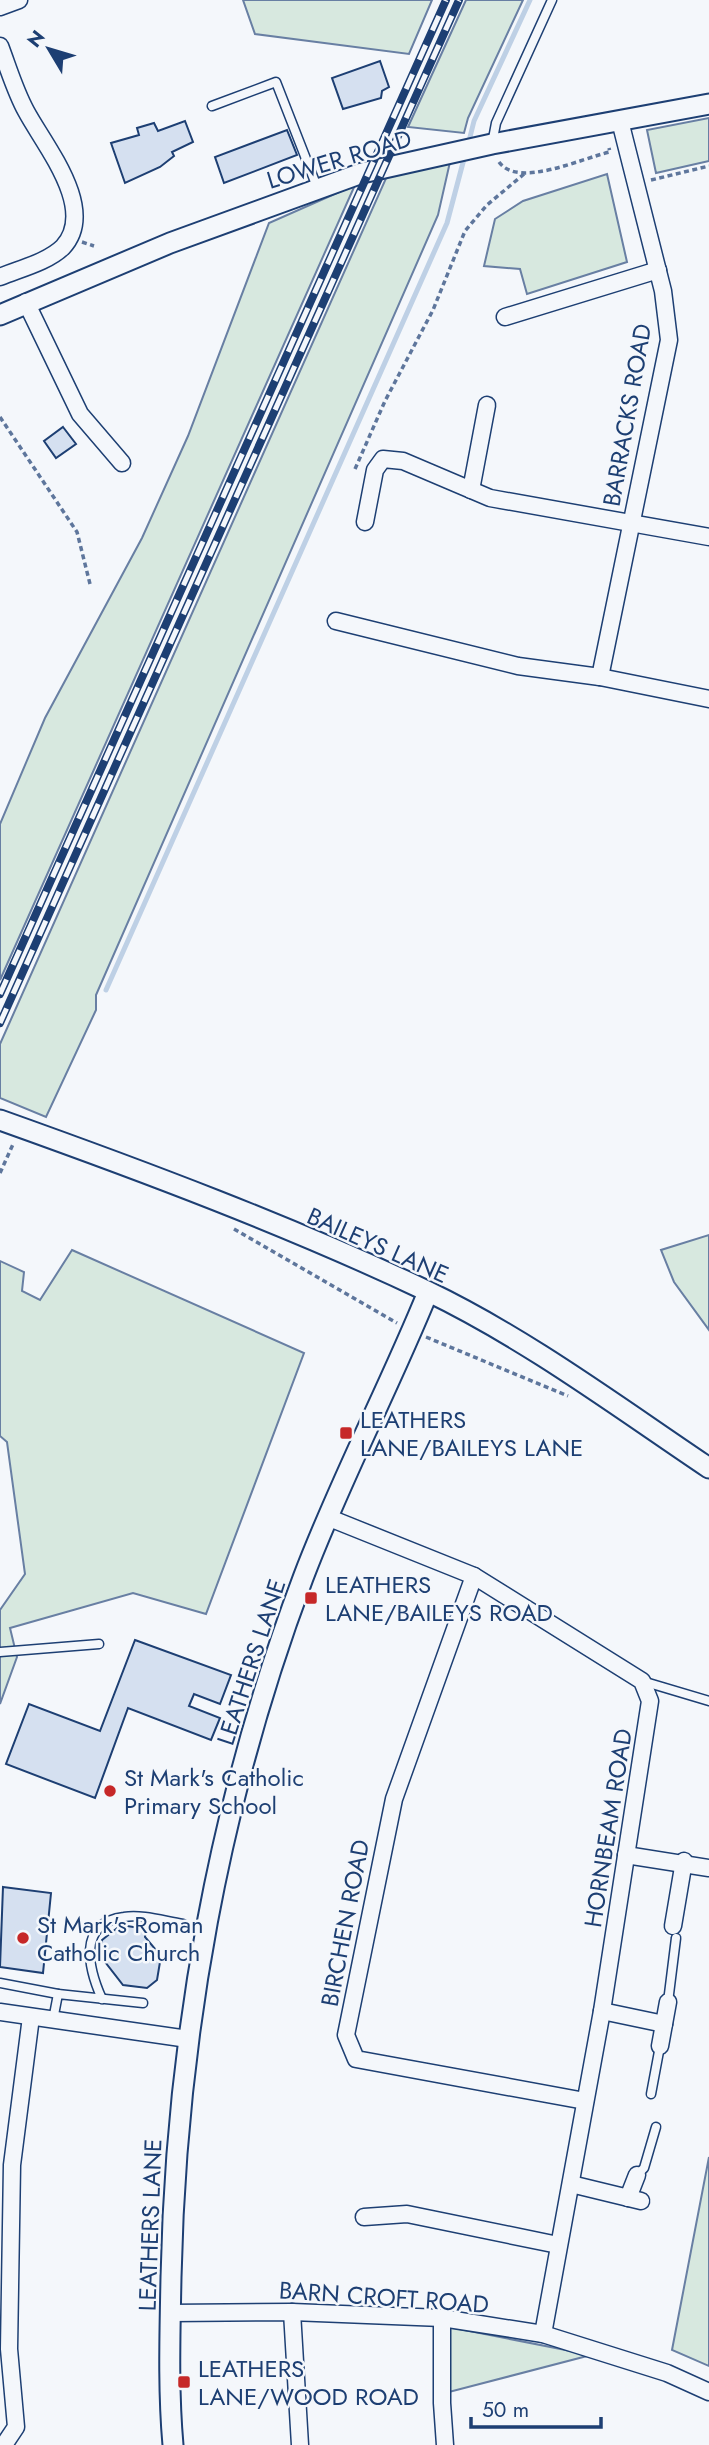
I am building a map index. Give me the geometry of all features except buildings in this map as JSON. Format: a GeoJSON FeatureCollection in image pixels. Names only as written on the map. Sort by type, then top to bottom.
{"type":"FeatureCollection","features":[{"type":"Feature","properties":{"kind":"street"},"geometry":{"type":"LineString","coordinates":[[0,7],[19,0]]}},
{"type":"Feature","properties":{"kind":"street"},"geometry":{"type":"LineString","coordinates":[[0,46],[25,110],[66,179],[74,213],[70,237],[54,255],[0,277]]}},
{"type":"Feature","properties":{"kind":"street","name":"LOWER ROAD"},"geometry":{"type":"LineString","coordinates":[[0,315],[26,302],[317,187],[487,145],[622,130],[709,104]]}},
{"type":"Feature","properties":{"kind":"street","name":"BARRACKS ROAD"},"geometry":{"type":"LineString","coordinates":[[600,677],[669,340],[668,316],[622,130]]}},
{"type":"Feature","properties":{"kind":"street"},"geometry":{"type":"LineString","coordinates":[[505,317],[657,270]]}},
{"type":"Feature","properties":{"kind":"street"},"geometry":{"type":"LineString","coordinates":[[26,302],[80,414],[122,463]]}},
{"type":"Feature","properties":{"kind":"street"},"geometry":{"type":"LineString","coordinates":[[471,490],[487,405]]}},
{"type":"Feature","properties":{"kind":"street"},"geometry":{"type":"LineString","coordinates":[[365,522],[375,470],[383,459],[403,461],[490,498],[709,537]]}},
{"type":"Feature","properties":{"kind":"street"},"geometry":{"type":"LineString","coordinates":[[336,621],[518,666],[600,677],[709,699]]}},
{"type":"Feature","properties":{"kind":"street","name":"BAILEYS LANE"},"geometry":{"type":"LineString","coordinates":[[0,1121],[163,1179],[428,1292],[514,1339],[709,1468]]}},
{"type":"Feature","properties":{"kind":"street","name":"LEATHERS LANE"},"geometry":{"type":"LineString","coordinates":[[173,2445],[170,2313],[176,2152],[188,2039],[219,1865],[242,1774],[282,1639],[327,1517],[428,1292]]}},
{"type":"Feature","properties":{"kind":"street"},"geometry":{"type":"LineString","coordinates":[[327,1517],[474,1576],[642,1681]]}},
{"type":"Feature","properties":{"kind":"street","name":"BIRCHEN ROAD"},"geometry":{"type":"LineString","coordinates":[[474,1576],[394,1799],[346,2035],[356,2059],[584,2101]]}},
{"type":"Feature","properties":{"kind":"street","name":"HORNBEAM ROAD"},"geometry":{"type":"LineString","coordinates":[[543,2334],[602,2011],[650,1701],[642,1681]]}},
{"type":"Feature","properties":{"kind":"street"},"geometry":{"type":"LineString","coordinates":[[626,1855],[684,1861],[709,1868]]}},
{"type":"Feature","properties":{"kind":"street"},"geometry":{"type":"LineString","coordinates":[[675,1932],[684,1861]]}},
{"type":"Feature","properties":{"kind":"street"},"geometry":{"type":"LineString","coordinates":[[660,2046],[668,2001]]}},
{"type":"Feature","properties":{"kind":"street"},"geometry":{"type":"LineString","coordinates":[[602,2011],[664,2024]]}},
{"type":"Feature","properties":{"kind":"street"},"geometry":{"type":"LineString","coordinates":[[0,2012],[188,2039]]}},
{"type":"Feature","properties":{"kind":"street"},"geometry":{"type":"LineString","coordinates":[[4,2445],[16,2427],[9,2349],[6,2165],[30,2017]]}},
{"type":"Feature","properties":{"kind":"street"},"geometry":{"type":"LineString","coordinates":[[571,2184],[634,2199],[637,2175]]}},
{"type":"Feature","properties":{"kind":"street"},"geometry":{"type":"LineString","coordinates":[[364,2217],[408,2214],[558,2245]]}},
{"type":"Feature","properties":{"kind":"street"},"geometry":{"type":"LineString","coordinates":[[292,2312],[300,2445]]}},
{"type":"Feature","properties":{"kind":"street","name":"BARN CROFT ROAD"},"geometry":{"type":"LineString","coordinates":[[170,2313],[292,2312],[442,2318],[543,2334],[667,2373],[709,2392]]}},
{"type":"Feature","properties":{"kind":"street"},"geometry":{"type":"LineString","coordinates":[[442,2318],[445,2445]]}},
{"type":"Feature","properties":{"kind":"lane"},"geometry":{"type":"LineString","coordinates":[[487,145],[552,0]]}},
{"type":"Feature","properties":{"kind":"lane"},"geometry":{"type":"LineString","coordinates":[[212,106],[272,80],[278,84],[317,187]]}},
{"type":"Feature","properties":{"kind":"lane"},"geometry":{"type":"LineString","coordinates":[[0,1652],[99,1644]]}},
{"type":"Feature","properties":{"kind":"lane"},"geometry":{"type":"LineString","coordinates":[[642,1681],[709,1701]]}},
{"type":"Feature","properties":{"kind":"lane"},"geometry":{"type":"LineString","coordinates":[[102,1999],[89,1968],[90,1948],[99,1928],[122,1917],[183,1924]]}},
{"type":"Feature","properties":{"kind":"lane"},"geometry":{"type":"LineString","coordinates":[[668,2001],[675,1932]]}},
{"type":"Feature","properties":{"kind":"lane"},"geometry":{"type":"LineString","coordinates":[[0,1983],[58,1994],[143,2003]]}},
{"type":"Feature","properties":{"kind":"lane"},"geometry":{"type":"LineString","coordinates":[[53,2020],[58,1994]]}},
{"type":"Feature","properties":{"kind":"lane"},"geometry":{"type":"LineString","coordinates":[[651,2094],[660,2046]]}},
{"type":"Feature","properties":{"kind":"lane"},"geometry":{"type":"LineString","coordinates":[[637,2175],[644,2168],[656,2127]]}},
{"type":"Feature","properties":{"kind":"path"},"geometry":{"type":"LineString","coordinates":[[487,145],[501,166],[510,172],[524,174],[610,152],[607,142],[622,130]]}},
{"type":"Feature","properties":{"kind":"path"},"geometry":{"type":"LineString","coordinates":[[648,171],[650,180],[709,166]]}},
{"type":"Feature","properties":{"kind":"path"},"geometry":{"type":"LineString","coordinates":[[355,469],[385,401],[433,310],[465,231],[487,205],[524,174]]}},
{"type":"Feature","properties":{"kind":"path"},"geometry":{"type":"LineString","coordinates":[[0,417],[76,532],[90,584]]}},
{"type":"Feature","properties":{"kind":"path"},"geometry":{"type":"LineString","coordinates":[[0,1172],[15,1140],[24,1144]]}},
{"type":"Feature","properties":{"kind":"path"},"geometry":{"type":"LineString","coordinates":[[230,1226],[412,1332],[576,1399]]}},
{"type":"Feature","properties":{"kind":"shaded area"},"geometry":{"type":"Polygon","coordinates":[[[243,0],[432,0],[409,54],[255,34],[243,0]]]}},
{"type":"Feature","properties":{"kind":"shaded area"},"geometry":{"type":"Polygon","coordinates":[[[466,0],[523,0],[468,118],[464,133],[408,127],[466,0]]]}},
{"type":"Feature","properties":{"kind":"shaded area"},"geometry":{"type":"Polygon","coordinates":[[[709,118],[709,161],[656,173],[647,130],[709,118]]]}},
{"type":"Feature","properties":{"kind":"shaded area"},"geometry":{"type":"Polygon","coordinates":[[[450,162],[438,215],[96,995],[96,1010],[46,1117],[0,1098],[0,1044],[387,176],[450,162]]]}},
{"type":"Feature","properties":{"kind":"shaded area"},"geometry":{"type":"Polygon","coordinates":[[[607,174],[627,262],[527,294],[520,269],[484,266],[495,219],[523,201],[607,174]]]}},
{"type":"Feature","properties":{"kind":"shaded area"},"geometry":{"type":"Polygon","coordinates":[[[355,185],[0,980],[0,824],[45,718],[142,538],[188,436],[269,223],[355,185]]]}},
{"type":"Feature","properties":{"kind":"shaded area"},"geometry":{"type":"Polygon","coordinates":[[[709,1235],[709,1330],[674,1282],[661,1250],[709,1235]]]}},
{"type":"Feature","properties":{"kind":"shaded area"},"geometry":{"type":"Polygon","coordinates":[[[72,1250],[304,1353],[206,1614],[133,1593],[10,1628],[17,1657],[0,1704],[0,1610],[25,1574],[7,1442],[0,1436],[0,1261],[24,1272],[22,1291],[40,1300],[72,1250]]]}},
{"type":"Feature","properties":{"kind":"shaded area"},"geometry":{"type":"Polygon","coordinates":[[[709,2157],[709,2366],[672,2350],[709,2157]]]}},
{"type":"Feature","properties":{"kind":"shaded area"},"geometry":{"type":"Polygon","coordinates":[[[449,2327],[591,2355],[449,2392],[449,2327]]]}},
{"type":"Feature","properties":{"kind":"waterway"},"geometry":{"type":"LineString","coordinates":[[468,145],[474,121],[530,0]]}},
{"type":"Feature","properties":{"kind":"waterway"},"geometry":{"type":"LineString","coordinates":[[106,990],[447,223],[465,155]]}},
{"type":"Feature","properties":{"kind":"railway"},"geometry":{"type":"LineString","coordinates":[[0,994],[446,0]]}},
{"type":"Feature","properties":{"kind":"railway"},"geometry":{"type":"LineString","coordinates":[[0,1023],[459,0]]}},
{"type":"Feature","properties":{"kind":"place","name":"LEATHERS LANE/BAILEYS LANE"},"geometry":{"type":"Point","coordinates":[346,1433]}},
{"type":"Feature","properties":{"kind":"place","name":"LEATHERS LANE/BAILEYS ROAD"},"geometry":{"type":"Point","coordinates":[311,1598]}},
{"type":"Feature","properties":{"kind":"place","name":"St Mark's Catholic Primary School"},"geometry":{"type":"Point","coordinates":[110,1791]}},
{"type":"Feature","properties":{"kind":"place","name":"St Mark's Roman Catholic Church"},"geometry":{"type":"Point","coordinates":[23,1938]}},
{"type":"Feature","properties":{"kind":"place","name":"LEATHERS LANE/WOOD ROAD"},"geometry":{"type":"Point","coordinates":[184,2382]}}]}
